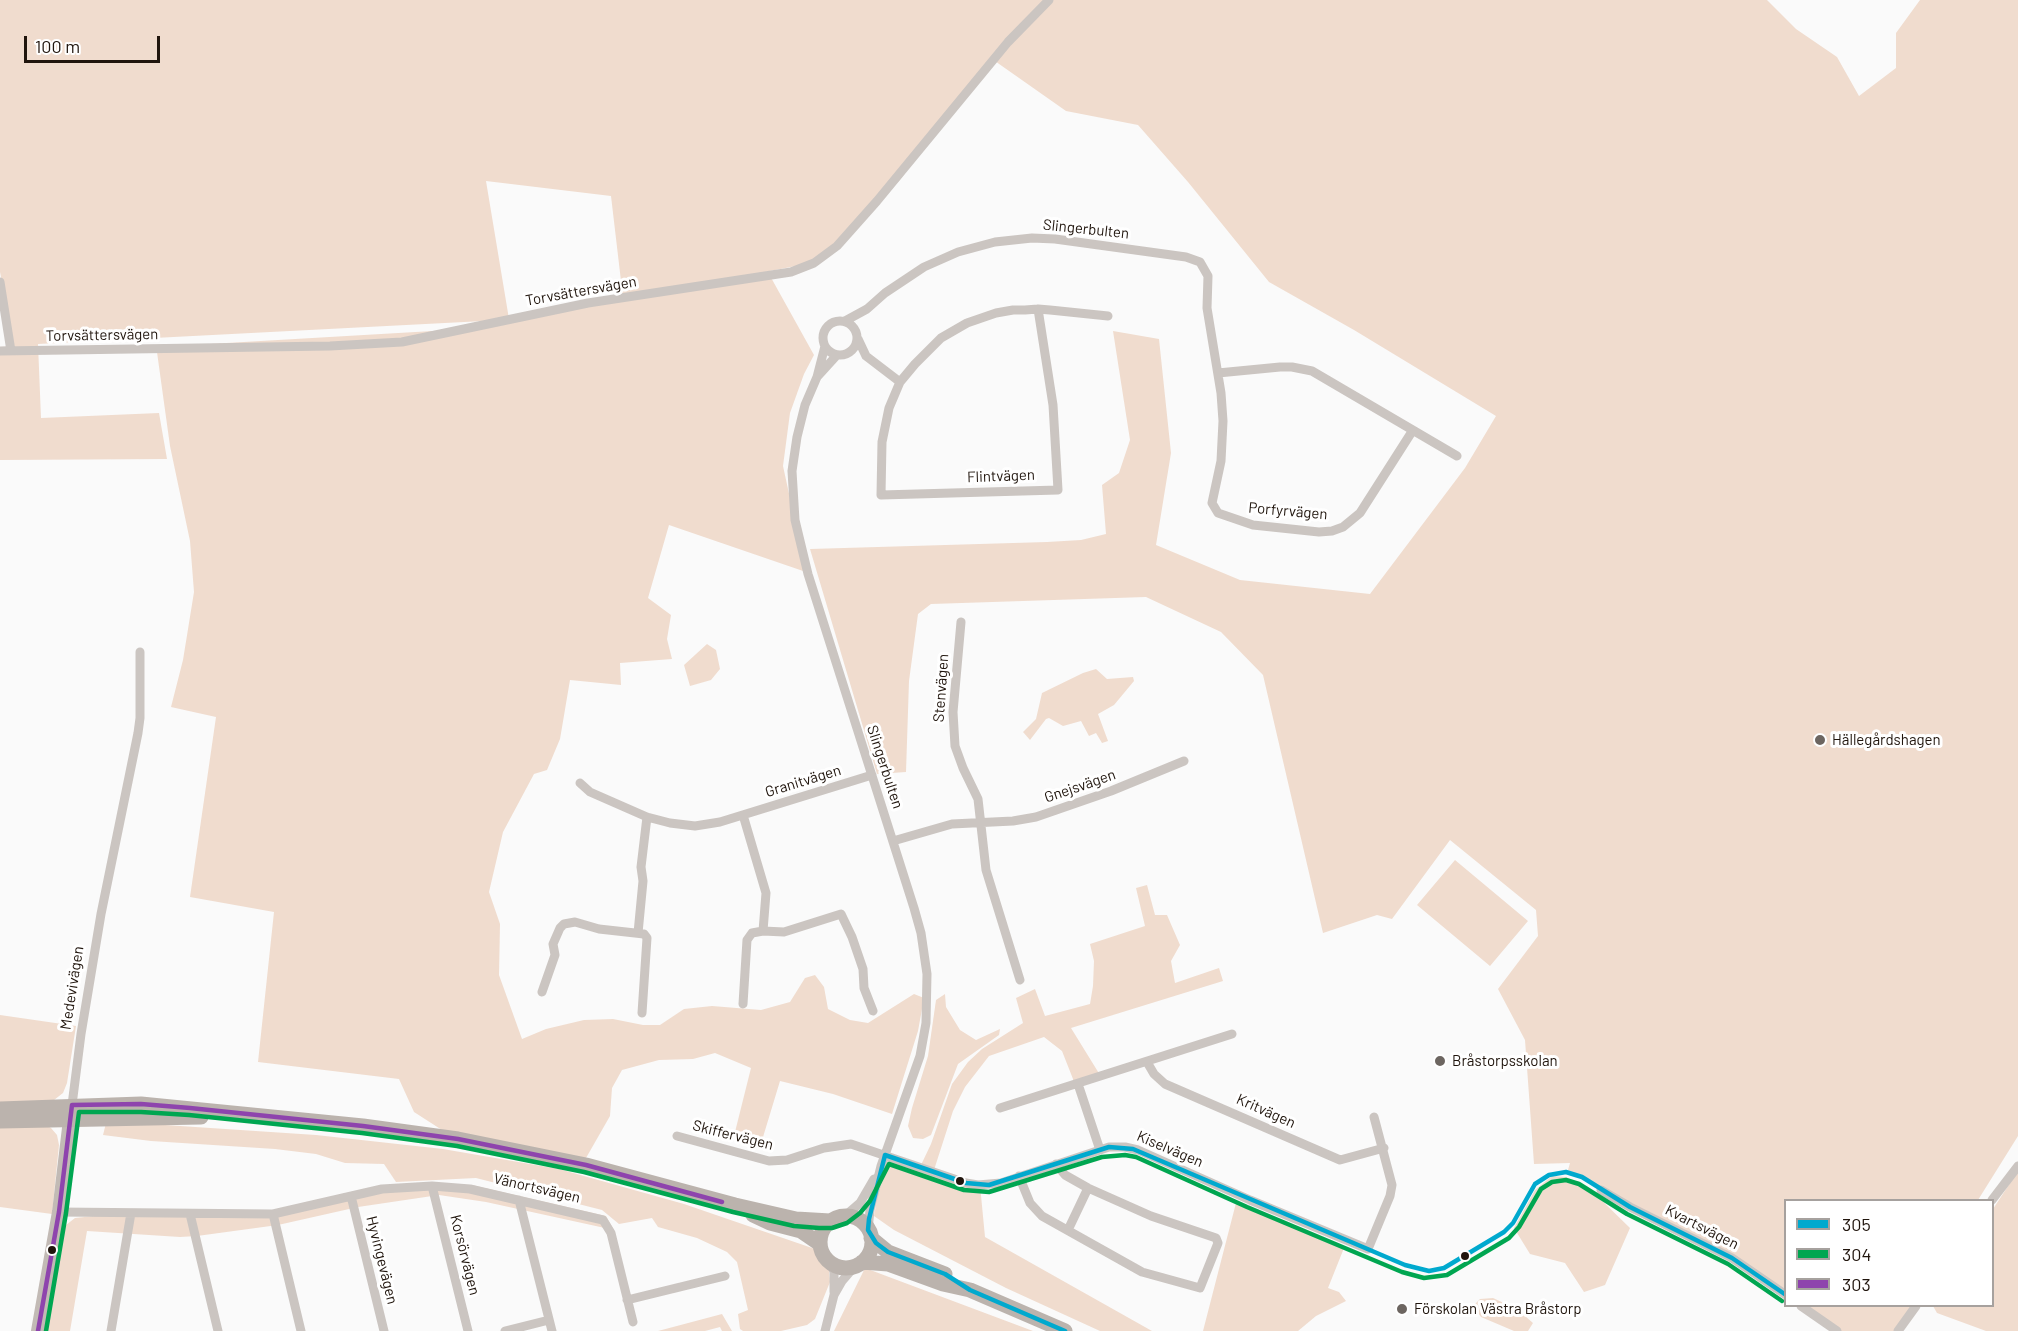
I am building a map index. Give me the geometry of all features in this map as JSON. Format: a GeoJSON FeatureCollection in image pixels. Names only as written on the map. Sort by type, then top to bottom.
{"type":"FeatureCollection","features":[{"type":"Feature","properties":{"kind":"main road"},"geometry":{"type":"LineString","coordinates":[[0,1121],[141,1104],[363,1126],[458,1139],[586,1165],[796,1219],[830,1221],[845,1216],[861,1221],[880,1247],[888,1252],[945,1274],[970,1290],[1065,1331]]}},
{"type":"Feature","properties":{"kind":"main road"},"geometry":{"type":"LineString","coordinates":[[0,1108],[71,1112]]}},
{"type":"Feature","properties":{"kind":"main road"},"geometry":{"type":"LineString","coordinates":[[735,1205],[770,1223],[801,1231],[820,1244]]}},
{"type":"Feature","properties":{"kind":"main road"},"geometry":{"type":"LineString","coordinates":[[830,1221],[822,1231],[820,1244],[823,1256],[831,1264],[842,1268],[858,1264],[888,1264],[943,1284],[970,1290]]}},
{"type":"Feature","properties":{"kind":"main road"},"geometry":{"type":"LineString","coordinates":[[858,1264],[869,1254],[870,1234]]}},
{"type":"Feature","properties":{"kind":"street","name":"Torvsättersvägen"},"geometry":{"type":"LineString","coordinates":[[0,351],[330,346],[402,342],[588,303],[791,272],[822,258],[837,246],[1008,42],[1049,0]]}},
{"type":"Feature","properties":{"kind":"street","name":"Slingerbulten"},"geometry":{"type":"LineString","coordinates":[[845,321],[867,309],[885,293],[924,267],[958,252],[995,242],[1032,238],[1055,239],[1176,255]]}},
{"type":"Feature","properties":{"kind":"street","name":"Porfyrvägen"},"geometry":{"type":"LineString","coordinates":[[1176,255],[1194,259],[1207,271],[1209,283],[1207,308],[1222,407],[1221,461],[1213,505],[1218,513],[1246,524],[1319,532],[1343,527],[1360,513],[1413,430]]}},
{"type":"Feature","properties":{"kind":"street"},"geometry":{"type":"LineString","coordinates":[[0,282],[11,351]]}},
{"type":"Feature","properties":{"kind":"street","name":"Slingerbulten"},"geometry":{"type":"LineString","coordinates":[[857,335],[867,309]]}},
{"type":"Feature","properties":{"kind":"street","name":"Flintvägen"},"geometry":{"type":"LineString","coordinates":[[1038,309],[1053,405],[1058,490],[882,495],[883,431],[889,408],[900,382],[935,344],[967,323],[996,313],[1038,309],[1108,316]]}},
{"type":"Feature","properties":{"kind":"street"},"geometry":{"type":"LineString","coordinates":[[866,356],[854,327],[845,321],[837,321],[827,327],[823,338],[829,351],[837,355],[848,353],[866,356],[900,382]]}},
{"type":"Feature","properties":{"kind":"street"},"geometry":{"type":"LineString","coordinates":[[848,353],[855,347],[857,335]]}},
{"type":"Feature","properties":{"kind":"street","name":"Slingerbulten"},"geometry":{"type":"LineString","coordinates":[[825,346],[817,376],[800,420],[794,453],[792,488],[795,520],[808,574],[921,933],[927,974],[928,1007],[920,1056],[881,1166],[870,1210],[870,1234]]}},
{"type":"Feature","properties":{"kind":"street","name":"Slingerbulten"},"geometry":{"type":"LineString","coordinates":[[817,376],[837,355]]}},
{"type":"Feature","properties":{"kind":"street"},"geometry":{"type":"LineString","coordinates":[[1218,373],[1280,367],[1312,371],[1457,456]]}},
{"type":"Feature","properties":{"kind":"street","name":"Stenvägen"},"geometry":{"type":"LineString","coordinates":[[961,622],[953,732],[960,760],[978,799],[981,822]]}},
{"type":"Feature","properties":{"kind":"street","name":"Medevivägen"},"geometry":{"type":"LineString","coordinates":[[39,1331],[59,1212],[82,1024],[100,914],[139,726],[140,652]]}},
{"type":"Feature","properties":{"kind":"street","name":"Gnejsvägen"},"geometry":{"type":"LineString","coordinates":[[893,841],[938,827],[1036,817],[1112,791],[1184,760]]}},
{"type":"Feature","properties":{"kind":"street","name":"Granitvägen"},"geometry":{"type":"LineString","coordinates":[[580,783],[599,796],[647,817],[695,826],[743,815],[872,775]]}},
{"type":"Feature","properties":{"kind":"street"},"geometry":{"type":"LineString","coordinates":[[743,815],[766,893],[763,931]]}},
{"type":"Feature","properties":{"kind":"street"},"geometry":{"type":"LineString","coordinates":[[638,933],[643,880],[641,867],[647,817]]}},
{"type":"Feature","properties":{"kind":"street"},"geometry":{"type":"LineString","coordinates":[[981,822],[986,870],[1020,980]]}},
{"type":"Feature","properties":{"kind":"street"},"geometry":{"type":"LineString","coordinates":[[743,1004],[747,940],[752,933],[784,932],[841,914],[863,969],[864,988],[873,1011]]}},
{"type":"Feature","properties":{"kind":"street"},"geometry":{"type":"LineString","coordinates":[[542,992],[555,955],[554,944],[564,924],[575,922],[599,929],[644,934],[647,938],[642,1013]]}},
{"type":"Feature","properties":{"kind":"street"},"geometry":{"type":"LineString","coordinates":[[1000,1108],[1232,1034]]}},
{"type":"Feature","properties":{"kind":"street","name":"Kritvägen"},"geometry":{"type":"LineString","coordinates":[[1147,1062],[1154,1074],[1165,1084],[1340,1160],[1384,1148]]}},
{"type":"Feature","properties":{"kind":"street"},"geometry":{"type":"LineString","coordinates":[[1077,1084],[1100,1150]]}},
{"type":"Feature","properties":{"kind":"street"},"geometry":{"type":"LineString","coordinates":[[1374,1118],[1384,1148]]}},
{"type":"Feature","properties":{"kind":"street","name":"Skiffervägen"},"geometry":{"type":"LineString","coordinates":[[677,1136],[769,1161],[787,1160],[843,1144],[858,1146],[885,1155]]}},
{"type":"Feature","properties":{"kind":"street","name":"Kiselvägen"},"geometry":{"type":"LineString","coordinates":[[885,1155],[978,1185],[994,1184],[1119,1146],[1138,1150],[1368,1249],[1392,1190],[1392,1179],[1384,1148]]}},
{"type":"Feature","properties":{"kind":"street"},"geometry":{"type":"LineString","coordinates":[[1019,1176],[1024,1193],[1035,1210],[1142,1272],[1200,1288],[1218,1243],[1216,1238],[1151,1216],[1088,1188],[1065,1175],[1056,1164]]}},
{"type":"Feature","properties":{"kind":"street","name":"Slingerbulten"},"geometry":{"type":"LineString","coordinates":[[845,1216],[860,1203],[881,1166]]}},
{"type":"Feature","properties":{"kind":"street"},"geometry":{"type":"LineString","coordinates":[[1993,1199],[2018,1166]]}},
{"type":"Feature","properties":{"kind":"street","name":"Vänortsvägen"},"geometry":{"type":"LineString","coordinates":[[59,1212],[273,1214],[382,1189],[432,1186],[470,1189],[603,1220],[611,1233],[633,1322]]}},
{"type":"Feature","properties":{"kind":"street","name":"Korsörvägen"},"geometry":{"type":"LineString","coordinates":[[432,1186],[468,1331]]}},
{"type":"Feature","properties":{"kind":"street"},"geometry":{"type":"LineString","coordinates":[[1068,1230],[1088,1188]]}},
{"type":"Feature","properties":{"kind":"street","name":"Kvartsvägen"},"geometry":{"type":"LineString","coordinates":[[1601,1190],[1732,1258],[1784,1294]]}},
{"type":"Feature","properties":{"kind":"street","name":"Hyvingevägen"},"geometry":{"type":"LineString","coordinates":[[351,1196],[384,1331]]}},
{"type":"Feature","properties":{"kind":"street"},"geometry":{"type":"LineString","coordinates":[[519,1200],[552,1331]]}},
{"type":"Feature","properties":{"kind":"street"},"geometry":{"type":"LineString","coordinates":[[111,1331],[131,1213]]}},
{"type":"Feature","properties":{"kind":"street"},"geometry":{"type":"LineString","coordinates":[[190,1214],[218,1331]]}},
{"type":"Feature","properties":{"kind":"street"},"geometry":{"type":"LineString","coordinates":[[273,1214],[302,1331]]}},
{"type":"Feature","properties":{"kind":"street"},"geometry":{"type":"LineString","coordinates":[[825,1331],[834,1295],[834,1272],[831,1264]]}},
{"type":"Feature","properties":{"kind":"street"},"geometry":{"type":"LineString","coordinates":[[834,1295],[842,1281],[858,1264]]}},
{"type":"Feature","properties":{"kind":"street"},"geometry":{"type":"LineString","coordinates":[[627,1300],[725,1276]]}},
{"type":"Feature","properties":{"kind":"street"},"geometry":{"type":"LineString","coordinates":[[1804,1307],[1837,1331]]}},
{"type":"Feature","properties":{"kind":"street"},"geometry":{"type":"LineString","coordinates":[[1898,1331],[1915,1307]]}},
{"type":"Feature","properties":{"kind":"street"},"geometry":{"type":"LineString","coordinates":[[505,1331],[549,1320]]}},
{"type":"Feature","properties":{"kind":"shaded area"},"geometry":{"type":"Polygon","coordinates":[[[0,0],[1767,0],[1796,29],[1837,57],[1859,96],[1896,68],[1896,33],[1920,0],[2018,0],[2018,1136],[1979,1199],[1784,1199],[1784,1294],[1727,1254],[1568,1170],[1570,1163],[1534,1164],[1525,1040],[1498,989],[1538,936],[1536,910],[1450,840],[1392,919],[1377,915],[1323,933],[1263,675],[1221,632],[1146,597],[931,604],[918,614],[909,681],[906,772],[877,774],[810,549],[1047,542],[1081,540],[1106,534],[1102,485],[1119,473],[1130,440],[1113,331],[1159,339],[1171,453],[1156,545],[1240,580],[1370,594],[1465,468],[1496,416],[1354,330],[1269,282],[1188,182],[1138,125],[1066,111],[992,59],[899,181],[817,262],[628,298],[769,274],[814,355],[804,374],[790,413],[783,466],[806,572],[669,525],[648,598],[671,615],[667,639],[672,659],[620,663],[621,685],[570,680],[560,739],[547,770],[534,774],[503,832],[489,892],[500,924],[499,975],[522,1039],[546,1029],[584,1020],[613,1019],[643,1025],[660,1025],[684,1009],[712,1006],[761,1010],[790,1002],[805,978],[815,975],[824,987],[828,1009],[850,1020],[868,1023],[914,994],[924,998],[918,1031],[892,1114],[833,1094],[780,1081],[760,1147],[734,1136],[751,1068],[715,1053],[693,1059],[659,1060],[622,1070],[612,1088],[610,1116],[586,1158],[442,1130],[414,1112],[399,1079],[258,1062],[274,912],[190,897],[216,717],[171,707],[183,660],[194,592],[190,541],[170,446],[156,345],[192,345],[467,329],[503,320],[38,344],[41,418],[159,413],[167,459],[0,460],[0,347],[14,346],[0,272],[0,0]],[[486,181],[509,319],[623,298],[611,196],[486,181]]]}},
{"type":"Feature","properties":{"kind":"shaded area"},"geometry":{"type":"Polygon","coordinates":[[[707,644],[716,650],[720,669],[711,680],[690,686],[684,665],[707,644]]]}},
{"type":"Feature","properties":{"kind":"shaded area"},"geometry":{"type":"Polygon","coordinates":[[[1096,669],[1107,679],[1133,677],[1134,681],[1114,705],[1098,714],[1108,741],[1102,743],[1096,733],[1089,736],[1081,721],[1063,726],[1049,718],[1030,740],[1023,732],[1036,719],[1042,693],[1096,669]]]}},
{"type":"Feature","properties":{"kind":"shaded area"},"geometry":{"type":"Polygon","coordinates":[[[1455,860],[1528,921],[1490,966],[1417,905],[1455,860]]]}},
{"type":"Feature","properties":{"kind":"shaded area"},"geometry":{"type":"Polygon","coordinates":[[[1147,885],[1155,915],[1167,915],[1180,945],[1171,961],[1175,983],[1219,968],[1223,981],[1071,1028],[1100,1075],[1073,1085],[1073,1079],[1062,1051],[1044,1037],[989,1056],[965,1087],[953,1111],[934,1170],[980,1185],[985,1237],[1152,1331],[1100,1331],[1006,1288],[894,1230],[874,1216],[885,1155],[921,1165],[931,1144],[952,1084],[968,1062],[982,1049],[1023,1023],[1016,998],[1035,989],[1045,1016],[1090,1004],[1094,961],[1090,944],[1145,926],[1136,888],[1147,885]]]}},
{"type":"Feature","properties":{"kind":"shaded area"},"geometry":{"type":"Polygon","coordinates":[[[945,994],[946,1007],[960,1030],[976,1040],[1000,1029],[999,1035],[958,1064],[931,1135],[923,1139],[913,1138],[908,1126],[928,1056],[936,1000],[945,994]]]}},
{"type":"Feature","properties":{"kind":"shaded area"},"geometry":{"type":"Polygon","coordinates":[[[0,1015],[76,1026],[67,1083],[63,1093],[54,1100],[0,1104],[0,1015]]]}},
{"type":"Feature","properties":{"kind":"shaded area"},"geometry":{"type":"Polygon","coordinates":[[[106,1123],[316,1135],[443,1149],[559,1169],[684,1204],[815,1249],[828,1261],[830,1282],[815,1319],[807,1325],[781,1331],[743,1331],[740,1329],[738,1314],[748,1310],[737,1262],[727,1252],[697,1238],[658,1227],[652,1218],[619,1224],[602,1210],[476,1178],[396,1182],[384,1164],[345,1163],[316,1154],[275,1149],[151,1141],[103,1135],[106,1123]]]}},
{"type":"Feature","properties":{"kind":"shaded area"},"geometry":{"type":"Polygon","coordinates":[[[44,1124],[57,1135],[59,1145],[52,1214],[0,1207],[0,1125],[44,1124]]]}},
{"type":"Feature","properties":{"kind":"shaded area"},"geometry":{"type":"Polygon","coordinates":[[[2018,1171],[2018,1331],[1986,1331],[1937,1313],[1934,1307],[1994,1307],[1994,1207],[2018,1171]]]}},
{"type":"Feature","properties":{"kind":"shaded area"},"geometry":{"type":"Polygon","coordinates":[[[1552,1176],[1566,1177],[1588,1187],[1630,1228],[1605,1285],[1584,1292],[1565,1263],[1530,1254],[1514,1228],[1535,1190],[1552,1176]]]}},
{"type":"Feature","properties":{"kind":"shaded area"},"geometry":{"type":"Polygon","coordinates":[[[472,1185],[606,1216],[614,1230],[486,1202],[439,1195],[358,1207],[278,1225],[197,1236],[87,1231],[70,1331],[44,1331],[62,1232],[66,1225],[75,1218],[133,1212],[274,1210],[356,1191],[472,1185]]]}},
{"type":"Feature","properties":{"kind":"shaded area"},"geometry":{"type":"Polygon","coordinates":[[[1236,1203],[1344,1248],[1328,1288],[1339,1292],[1346,1301],[1316,1316],[1298,1331],[1203,1331],[1236,1203]]]}},
{"type":"Feature","properties":{"kind":"shaded area"},"geometry":{"type":"Polygon","coordinates":[[[865,1268],[1033,1331],[834,1331],[865,1268]]]}},
{"type":"Feature","properties":{"kind":"shaded area"},"geometry":{"type":"Polygon","coordinates":[[[1493,1298],[1517,1309],[1533,1323],[1528,1331],[1514,1331],[1481,1317],[1473,1306],[1480,1299],[1493,1298]]]}},
{"type":"Feature","properties":{"kind":"shaded area"},"geometry":{"type":"Polygon","coordinates":[[[1802,1307],[1912,1307],[1895,1331],[1837,1331],[1802,1307]]]}},
{"type":"Feature","properties":{"kind":"shaded area"},"geometry":{"type":"Polygon","coordinates":[[[722,1314],[732,1331],[722,1331],[720,1327],[705,1331],[658,1331],[722,1314]]]}},
{"type":"Feature","properties":{"kind":"transit line","name":"303"},"geometry":{"type":"LineString","coordinates":[[38,1331],[59,1212],[72,1105],[141,1104],[190,1108],[363,1126],[458,1139],[586,1165],[722,1202]]}},
{"type":"Feature","properties":{"kind":"transit line","name":"304"},"geometry":{"type":"LineString","coordinates":[[46,1331],[66,1213],[79,1112],[189,1115],[362,1133],[457,1146],[584,1172],[794,1226],[819,1228],[832,1228],[847,1223],[860,1213],[870,1201],[889,1164],[964,1190],[989,1192],[1102,1157],[1125,1155],[1136,1157],[1247,1207],[1402,1272],[1424,1278],[1447,1275],[1509,1238],[1519,1227],[1541,1189],[1552,1182],[1566,1180],[1579,1184],[1627,1214],[1728,1264],[1782,1301]]}},
{"type":"Feature","properties":{"kind":"transit line","name":"305"},"geometry":{"type":"LineString","coordinates":[[885,1155],[966,1183],[989,1185],[1109,1147],[1133,1149],[1405,1265],[1429,1271],[1444,1268],[1504,1232],[1513,1223],[1535,1184],[1549,1175],[1566,1172],[1582,1177],[1630,1207],[1732,1258],[1784,1294]]}},
{"type":"Feature","properties":{"kind":"transit line","name":"305"},"geometry":{"type":"LineString","coordinates":[[885,1155],[869,1219],[868,1230],[876,1243],[888,1252],[945,1274],[970,1290],[1065,1331]]}},
{"type":"Feature","properties":{"kind":"place","name":"Hällegårdshagen"},"geometry":{"type":"Point","coordinates":[1820,740]}},
{"type":"Feature","properties":{"kind":"place","name":"Bråstorpsskolan"},"geometry":{"type":"Point","coordinates":[1440,1061]}},
{"type":"Feature","properties":{"kind":"place","name":"Förskolan Västra Bråstorp"},"geometry":{"type":"Point","coordinates":[1402,1309]}}]}
